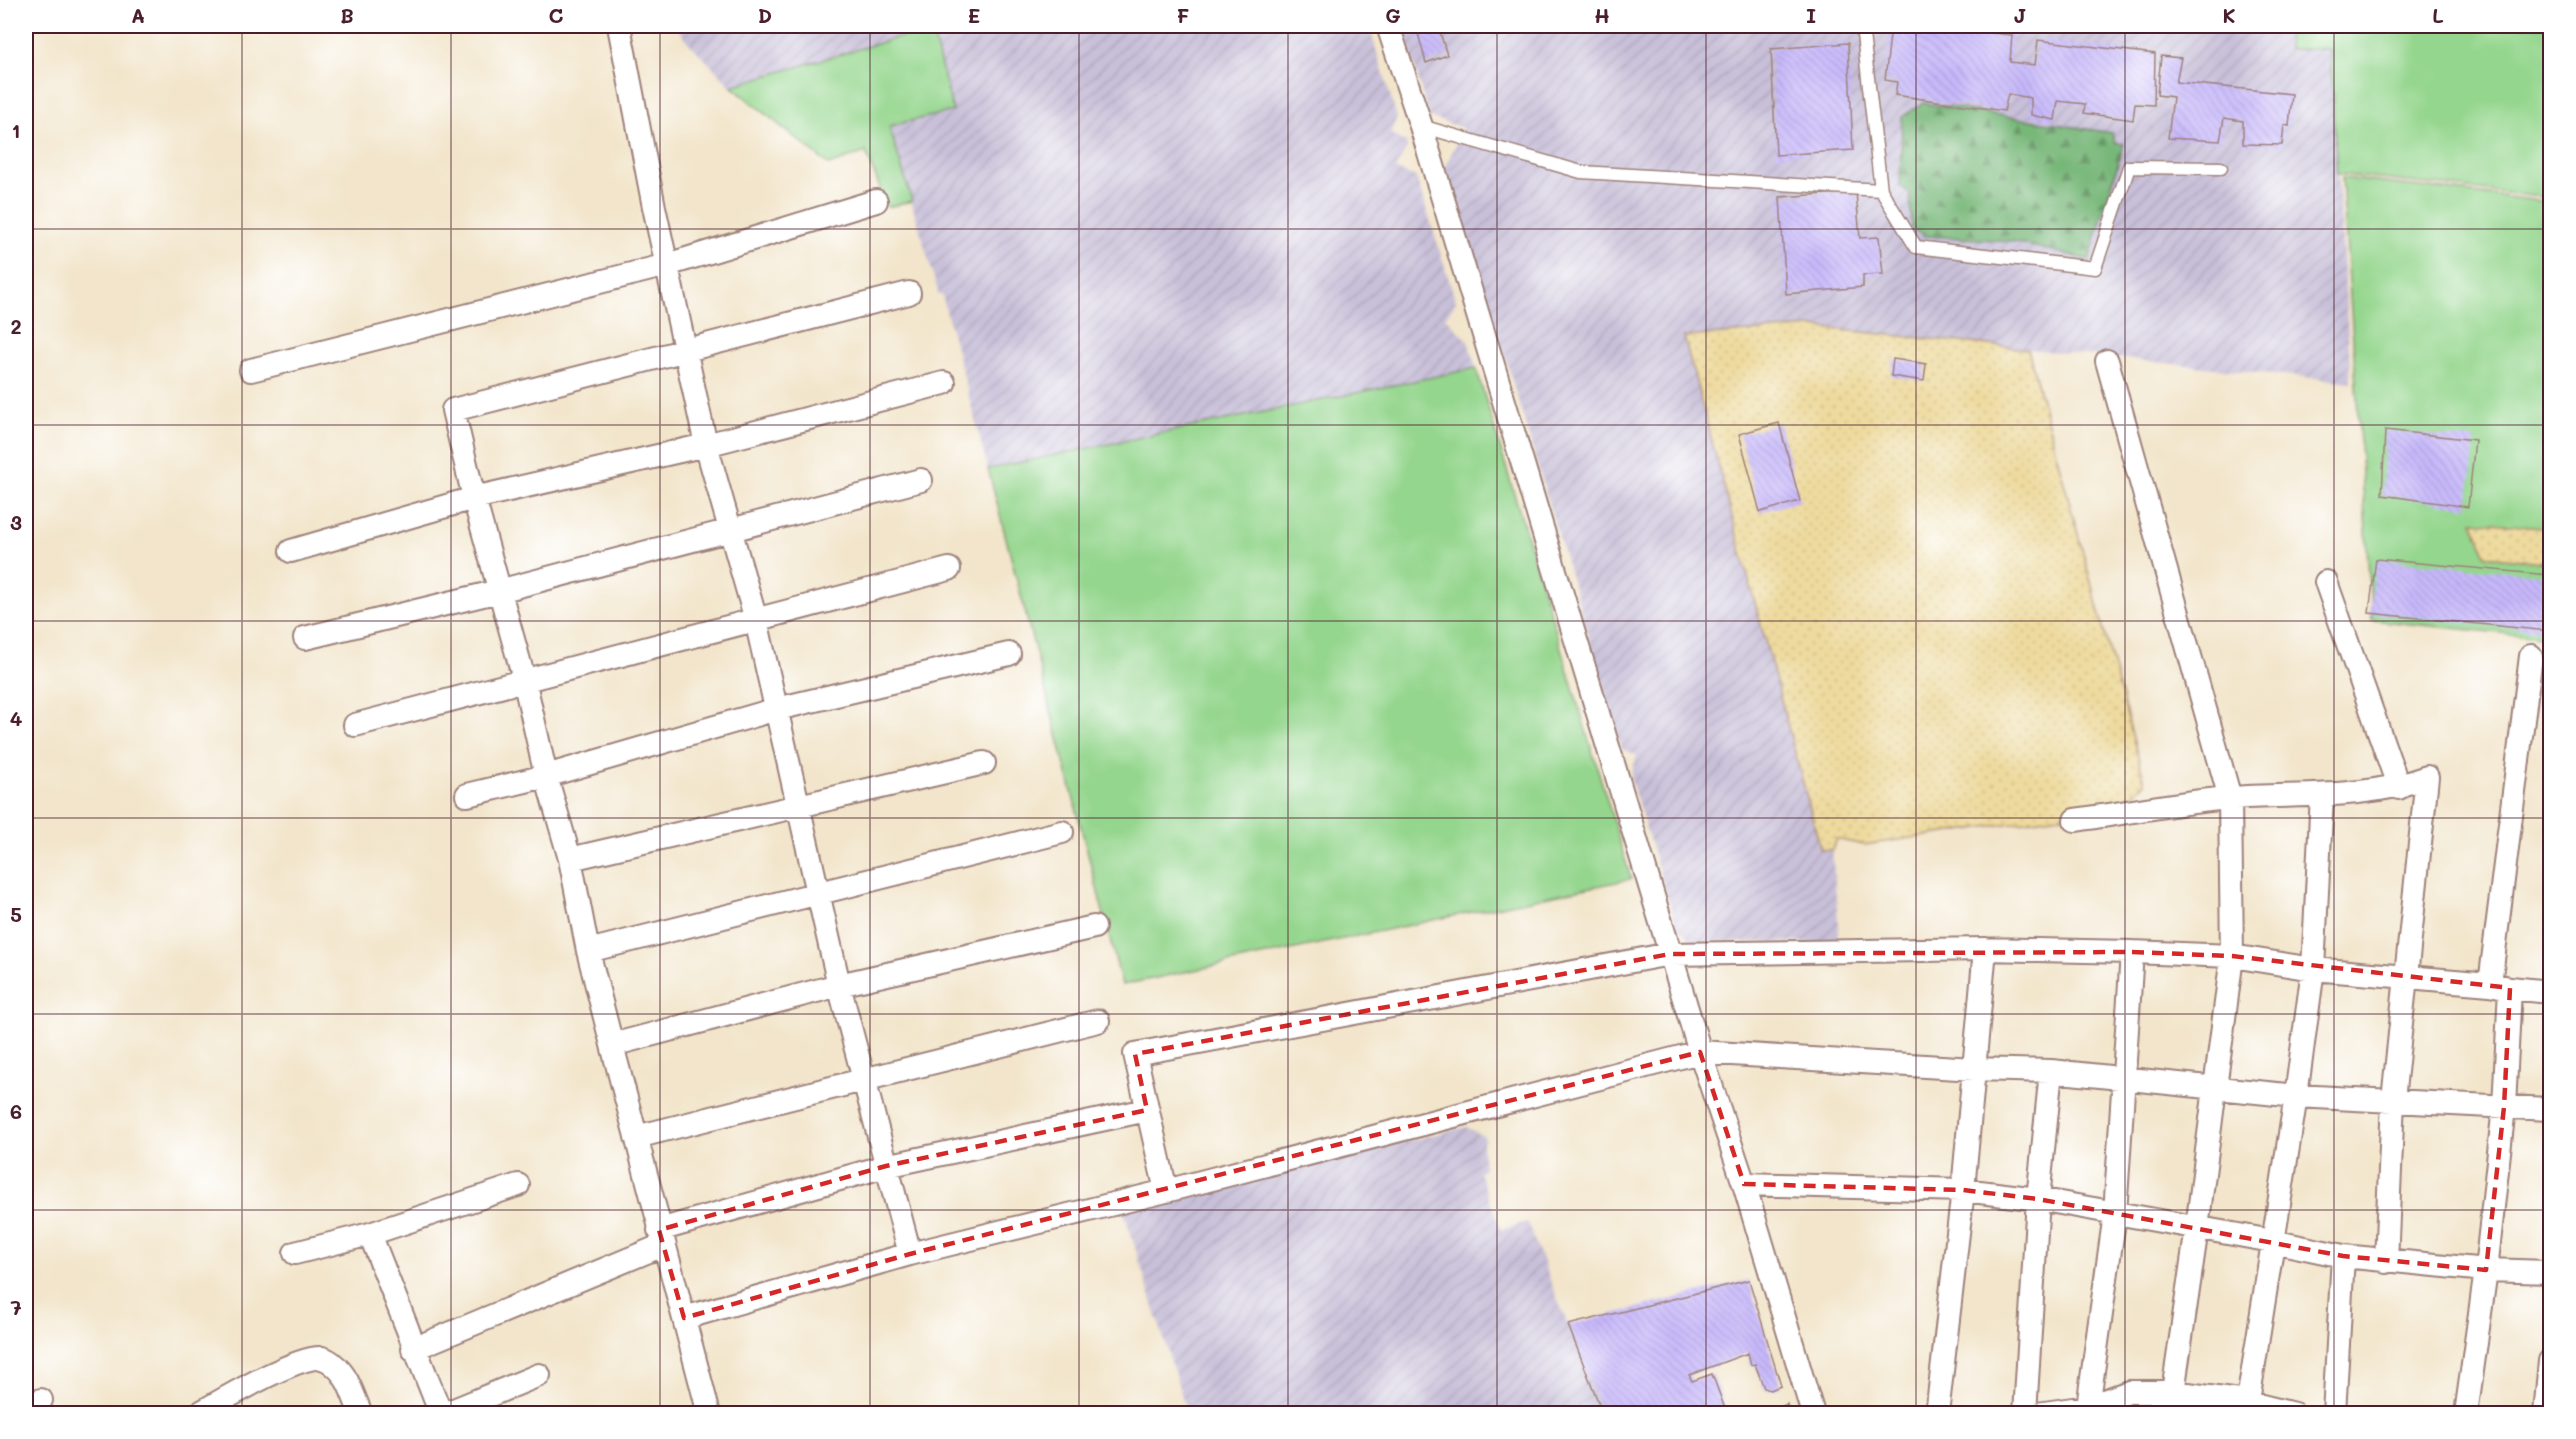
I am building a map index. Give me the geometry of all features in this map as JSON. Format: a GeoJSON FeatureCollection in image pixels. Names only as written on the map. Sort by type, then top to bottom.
{"type":"FeatureCollection","features":[{"type":"Feature","properties":{"kind":"street"},"geometry":{"type":"LineString","coordinates":[[619,26],[706,445],[756,620],[839,986],[910,1254]]}},
{"type":"Feature","properties":{"kind":"street"},"geometry":{"type":"LineString","coordinates":[[1388,26],[1421,126],[1700,1052],[1744,1184],[1813,1413]]}},
{"type":"Feature","properties":{"kind":"street"},"geometry":{"type":"LineString","coordinates":[[250,370],[667,265],[876,201]]}},
{"type":"Feature","properties":{"kind":"street"},"geometry":{"type":"LineString","coordinates":[[709,1413],[661,1238],[588,951],[570,859],[546,776],[524,680],[474,498],[453,410],[909,293]]}},
{"type":"Feature","properties":{"kind":"street"},"geometry":{"type":"LineString","coordinates":[[2107,361],[2230,798],[2232,956],[2173,1403]]}},
{"type":"Feature","properties":{"kind":"street"},"geometry":{"type":"LineString","coordinates":[[291,551],[474,498],[706,445],[944,383]]}},
{"type":"Feature","properties":{"kind":"street"},"geometry":{"type":"LineString","coordinates":[[305,638],[499,591],[921,480]]}},
{"type":"Feature","properties":{"kind":"street"},"geometry":{"type":"LineString","coordinates":[[355,725],[949,569]]}},
{"type":"Feature","properties":{"kind":"street"},"geometry":{"type":"LineString","coordinates":[[2326,582],[2399,788]]}},
{"type":"Feature","properties":{"kind":"street"},"geometry":{"type":"LineString","coordinates":[[467,795],[546,776],[777,709],[1009,654]]}},
{"type":"Feature","properties":{"kind":"street"},"geometry":{"type":"LineString","coordinates":[[2466,1413],[2486,1270],[2504,1107],[2500,986],[2531,656]]}},
{"type":"Feature","properties":{"kind":"street"},"geometry":{"type":"LineString","coordinates":[[570,859],[984,763]]}},
{"type":"Feature","properties":{"kind":"street"},"geometry":{"type":"LineString","coordinates":[[2075,820],[2230,798],[2322,795],[2399,788],[2427,777],[2404,977],[2393,1100],[2386,1262]]}},
{"type":"Feature","properties":{"kind":"street"},"geometry":{"type":"LineString","coordinates":[[2246,1408],[2296,1096],[2313,969],[2322,795]]}},
{"type":"Feature","properties":{"kind":"street"},"geometry":{"type":"LineString","coordinates":[[588,951],[1062,832]]}},
{"type":"Feature","properties":{"kind":"street"},"geometry":{"type":"LineString","coordinates":[[612,1045],[839,986],[1094,927]]}},
{"type":"Feature","properties":{"kind":"street"},"geometry":{"type":"LineString","coordinates":[[1937,1413],[1963,1190],[1985,949]]}},
{"type":"Feature","properties":{"kind":"street"},"geometry":{"type":"LineString","coordinates":[[1167,1191],[1135,1054],[1670,954],[1985,949],[2232,956],[2313,969],[2550,992]]}},
{"type":"Feature","properties":{"kind":"street"},"geometry":{"type":"LineString","coordinates":[[2087,1410],[2115,1214],[2132,952]]}},
{"type":"Feature","properties":{"kind":"street"},"geometry":{"type":"LineString","coordinates":[[636,1137],[1098,1021]]}},
{"type":"Feature","properties":{"kind":"street"},"geometry":{"type":"LineString","coordinates":[[684,1317],[910,1254],[1167,1191],[1700,1052],[1974,1069],[2051,1071],[2296,1096],[2550,1109]]}},
{"type":"Feature","properties":{"kind":"street"},"geometry":{"type":"LineString","coordinates":[[2025,1413],[2038,1199],[2051,1071]]}},
{"type":"Feature","properties":{"kind":"street"},"geometry":{"type":"LineString","coordinates":[[413,1348],[661,1238],[886,1166],[1147,1110]]}},
{"type":"Feature","properties":{"kind":"street"},"geometry":{"type":"LineString","coordinates":[[1744,1184],[1963,1190],[2038,1199],[2272,1240],[2343,1256],[2486,1270],[2550,1272]]}},
{"type":"Feature","properties":{"kind":"street"},"geometry":{"type":"LineString","coordinates":[[295,1253],[370,1234],[518,1185]]}},
{"type":"Feature","properties":{"kind":"street"},"geometry":{"type":"LineString","coordinates":[[370,1234],[413,1348],[443,1413],[539,1374]]}},
{"type":"Feature","properties":{"kind":"street"},"geometry":{"type":"LineString","coordinates":[[2334,1413],[2343,1256]]}},
{"type":"Feature","properties":{"kind":"street"},"geometry":{"type":"LineString","coordinates":[[198,1413],[258,1380],[308,1360],[323,1358],[336,1365],[344,1375],[362,1413]]}},
{"type":"Feature","properties":{"kind":"street"},"geometry":{"type":"LineString","coordinates":[[2545,1413],[2550,1361]]}},
{"type":"Feature","properties":{"kind":"street"},"geometry":{"type":"LineString","coordinates":[[2037,1413],[2087,1410],[2129,1392],[2173,1403],[2294,1413]]}},
{"type":"Feature","properties":{"kind":"lane"},"geometry":{"type":"LineString","coordinates":[[1862,26],[1881,190],[1916,247],[2095,268],[2130,167],[2220,168]]}},
{"type":"Feature","properties":{"kind":"lane"},"geometry":{"type":"LineString","coordinates":[[1421,126],[1581,172],[1881,190]]}},
{"type":"Feature","properties":{"kind":"highlighted area"},"geometry":{"type":"Polygon","coordinates":[[[2132,952],[2232,956],[2510,988],[2504,1107],[2486,1270],[2343,1256],[2038,1199],[1963,1190],[1744,1184],[1700,1052],[910,1254],[684,1318],[659,1230],[886,1166],[1147,1110],[1135,1054],[1670,954],[2132,952]]]}},
{"type":"Feature","properties":{"kind":"shaded area"},"geometry":{"type":"Polygon","coordinates":[[[676,26],[1369,26],[1397,118],[1390,133],[1406,143],[1407,148],[1395,169],[1416,177],[1456,302],[1445,317],[1468,341],[1476,368],[988,469],[942,295],[939,295],[889,126],[931,28],[731,86],[687,41],[676,26]]]}},
{"type":"Feature","properties":{"kind":"shaded area"},"geometry":{"type":"Polygon","coordinates":[[[1403,26],[2287,26],[2289,49],[2330,49],[2351,382],[1813,327],[1684,337],[1821,850],[1832,850],[1839,932],[1831,943],[1693,941],[1677,927],[1630,778],[1637,755],[1622,749],[1507,363],[1445,168],[1463,128],[1429,117],[1403,26]]]}},
{"type":"Feature","properties":{"kind":"shaded area"},"geometry":{"type":"Polygon","coordinates":[[[1466,1127],[1485,1137],[1482,1145],[1484,1169],[1479,1172],[1501,1230],[1527,1222],[1603,1413],[1187,1413],[1123,1209],[1466,1127]]]}},
{"type":"Feature","properties":{"kind":"green space"},"geometry":{"type":"Polygon","coordinates":[[[2287,26],[2550,26],[2550,198],[2337,174],[2330,49],[2288,49],[2287,26]]]}},
{"type":"Feature","properties":{"kind":"green space"},"geometry":{"type":"Polygon","coordinates":[[[931,28],[953,111],[889,126],[912,201],[887,207],[866,152],[829,165],[731,86],[931,28]]]}},
{"type":"Feature","properties":{"kind":"green space"},"geometry":{"type":"Polygon","coordinates":[[[1923,103],[2112,133],[2115,143],[2124,144],[2089,260],[2011,241],[1926,236],[1912,229],[1910,194],[1900,186],[1902,117],[1923,103]]]}},
{"type":"Feature","properties":{"kind":"green space"},"geometry":{"type":"Polygon","coordinates":[[[2342,178],[2550,202],[2549,529],[2473,521],[2486,556],[2550,563],[2550,638],[2372,620],[2342,178]]]}},
{"type":"Feature","properties":{"kind":"green space"},"geometry":{"type":"Polygon","coordinates":[[[1476,368],[1631,879],[1122,985],[988,469],[1476,368]]]}},
{"type":"Feature","properties":{"kind":"sand"},"geometry":{"type":"Polygon","coordinates":[[[1813,327],[2028,349],[2145,783],[2120,807],[1864,845],[1836,839],[1832,850],[1821,850],[1684,337],[1813,327]]]}},
{"type":"Feature","properties":{"kind":"sand"},"geometry":{"type":"Polygon","coordinates":[[[2473,521],[2550,529],[2550,563],[2486,556],[2473,521]]]}},
{"type":"Feature","properties":{"kind":"building"},"geometry":{"type":"Polygon","coordinates":[[[1416,26],[1438,26],[1447,55],[1426,63],[1416,26]]]}},
{"type":"Feature","properties":{"kind":"building"},"geometry":{"type":"Polygon","coordinates":[[[1891,26],[1926,26],[2012,35],[2010,62],[2035,65],[2038,40],[2155,54],[2154,105],[2135,104],[2133,120],[2084,113],[2085,104],[2058,101],[2055,120],[2031,115],[2031,98],[2008,94],[2004,111],[1895,95],[1897,82],[1885,80],[1891,26]]]}},
{"type":"Feature","properties":{"kind":"building"},"geometry":{"type":"Polygon","coordinates":[[[2103,26],[2154,26],[2153,34],[2103,26]]]}},
{"type":"Feature","properties":{"kind":"building"},"geometry":{"type":"Polygon","coordinates":[[[1848,43],[1853,150],[1776,155],[1771,49],[1848,43]]]}},
{"type":"Feature","properties":{"kind":"building"},"geometry":{"type":"Polygon","coordinates":[[[2161,56],[2181,58],[2176,82],[2292,94],[2289,126],[2284,125],[2282,145],[2243,144],[2243,121],[2224,118],[2220,141],[2168,138],[2173,97],[2157,95],[2161,56]]]}},
{"type":"Feature","properties":{"kind":"building"},"geometry":{"type":"Polygon","coordinates":[[[1856,192],[1860,238],[1879,237],[1883,274],[1863,275],[1863,287],[1786,294],[1780,197],[1856,192]]]}},
{"type":"Feature","properties":{"kind":"building"},"geometry":{"type":"Polygon","coordinates":[[[1893,359],[1926,364],[1924,381],[1891,376],[1893,359]]]}},
{"type":"Feature","properties":{"kind":"building"},"geometry":{"type":"Polygon","coordinates":[[[1779,423],[1800,501],[1760,512],[1739,434],[1779,423]]]}},
{"type":"Feature","properties":{"kind":"building"},"geometry":{"type":"Polygon","coordinates":[[[2385,430],[2475,440],[2468,507],[2382,495],[2385,430]]]}},
{"type":"Feature","properties":{"kind":"building"},"geometry":{"type":"Polygon","coordinates":[[[2376,559],[2550,575],[2550,631],[2369,613],[2376,559]]]}},
{"type":"Feature","properties":{"kind":"building"},"geometry":{"type":"Polygon","coordinates":[[[1749,1280],[1781,1386],[1770,1390],[1764,1388],[1755,1364],[1751,1365],[1748,1353],[1689,1375],[1692,1381],[1712,1374],[1727,1414],[1603,1414],[1568,1325],[1749,1280]]]}},
{"type":"Feature","properties":{"kind":"building"},"geometry":{"type":"Polygon","coordinates":[[[1787,1404],[1790,1414],[1775,1414],[1775,1409],[1787,1404]]]}}]}
